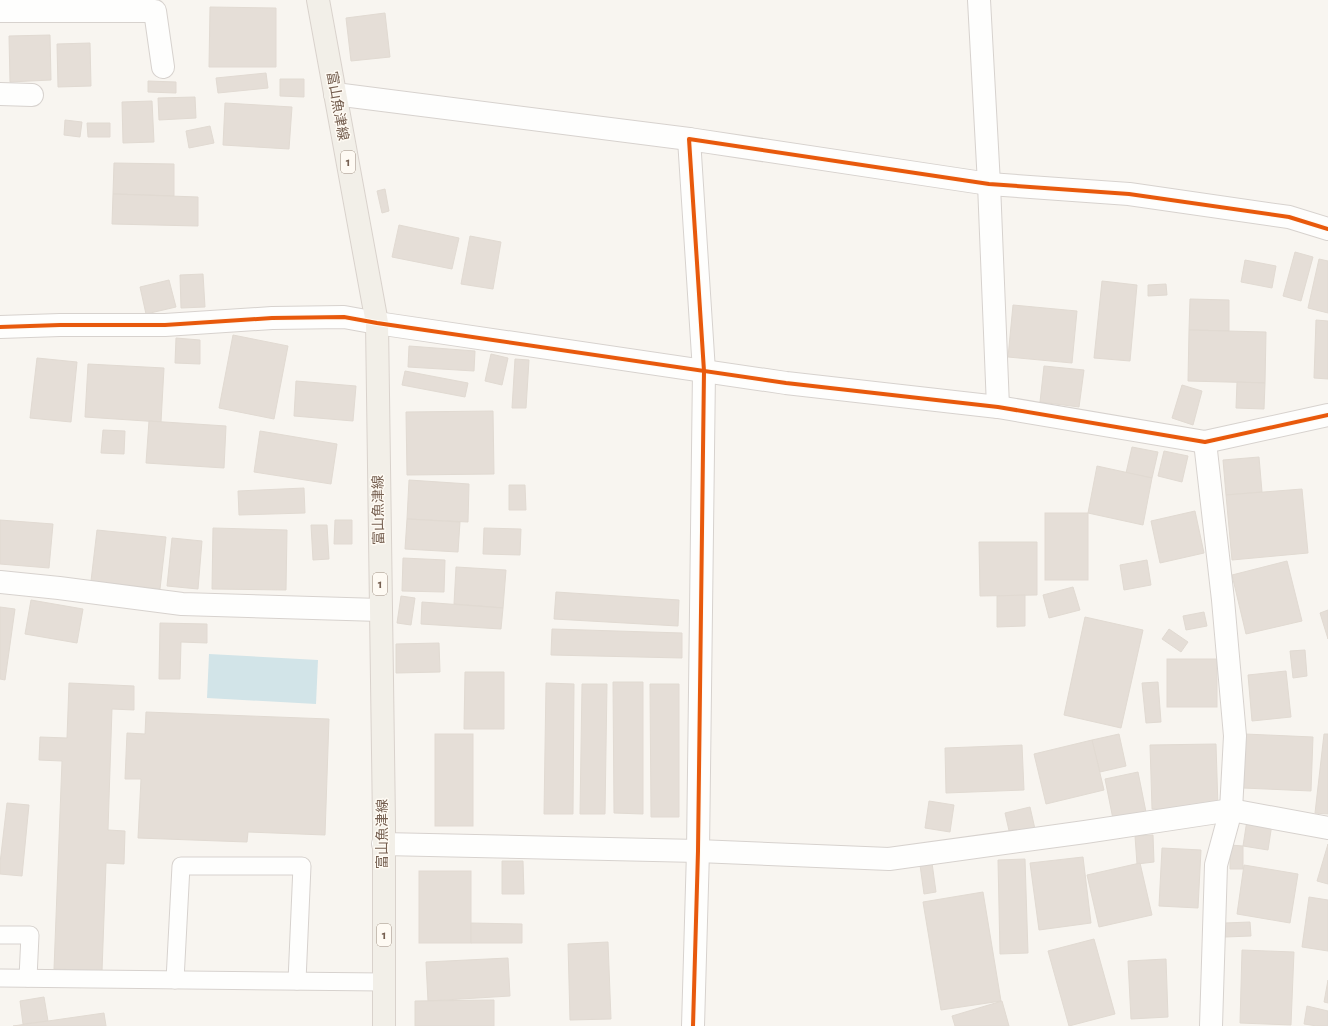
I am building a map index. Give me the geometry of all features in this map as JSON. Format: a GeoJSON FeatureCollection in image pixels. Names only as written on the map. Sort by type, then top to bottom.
{"type":"FeatureCollection","features":[{"type":"Feature","properties":{"kind":"main road","name":"富山魚津線"},"geometry":{"type":"LineString","coordinates":[[318,0],[376,324],[384,1026]]}},
{"type":"Feature","properties":{"kind":"street"},"geometry":{"type":"LineString","coordinates":[[979,0],[989,184],[998,407]]}},
{"type":"Feature","properties":{"kind":"street"},"geometry":{"type":"LineString","coordinates":[[0,11],[161,6],[163,68]]}},
{"type":"Feature","properties":{"kind":"street"},"geometry":{"type":"LineString","coordinates":[[0,94],[32,95]]}},
{"type":"Feature","properties":{"kind":"street"},"geometry":{"type":"LineString","coordinates":[[335,94],[689,139],[989,184],[1129,194],[1290,217],[1328,229]]}},
{"type":"Feature","properties":{"kind":"street"},"geometry":{"type":"LineString","coordinates":[[689,139],[704,370],[698,851],[693,1026]]}},
{"type":"Feature","properties":{"kind":"street"},"geometry":{"type":"LineString","coordinates":[[0,327],[60,325],[165,325],[272,318],[344,317],[376,324],[786,383],[998,407],[1205,442],[1328,415]]}},
{"type":"Feature","properties":{"kind":"street"},"geometry":{"type":"LineString","coordinates":[[1205,442],[1223,600],[1235,736],[1231,810],[1216,865],[1211,1026]]}},
{"type":"Feature","properties":{"kind":"street"},"geometry":{"type":"LineString","coordinates":[[0,582],[182,604],[380,610]]}},
{"type":"Feature","properties":{"kind":"street"},"geometry":{"type":"LineString","coordinates":[[383,844],[698,851],[889,858],[1085,832],[1231,810],[1328,828]]}},
{"type":"Feature","properties":{"kind":"lane"},"geometry":{"type":"LineString","coordinates":[[175,980],[181,866],[302,866],[297,981]]}},
{"type":"Feature","properties":{"kind":"lane"},"geometry":{"type":"LineString","coordinates":[[0,935],[30,935],[28,978]]}},
{"type":"Feature","properties":{"kind":"lane"},"geometry":{"type":"LineString","coordinates":[[0,978],[384,982]]}},
{"type":"Feature","properties":{"kind":"shaded area"},"geometry":{"type":"Polygon","coordinates":[[[209,654],[318,660],[316,704],[207,698],[209,654]]]}},
{"type":"Feature","properties":{"kind":"building"},"geometry":{"type":"Polygon","coordinates":[[[210,7],[276,8],[276,67],[209,67],[210,7]]]}},
{"type":"Feature","properties":{"kind":"building"},"geometry":{"type":"Polygon","coordinates":[[[385,13],[390,57],[351,61],[346,18],[385,13]]]}},
{"type":"Feature","properties":{"kind":"building"},"geometry":{"type":"Polygon","coordinates":[[[50,35],[51,80],[10,82],[9,36],[50,35]]]}},
{"type":"Feature","properties":{"kind":"building"},"geometry":{"type":"Polygon","coordinates":[[[90,43],[91,86],[58,87],[57,44],[90,43]]]}},
{"type":"Feature","properties":{"kind":"building"},"geometry":{"type":"Polygon","coordinates":[[[266,73],[268,88],[218,93],[216,78],[266,73]]]}},
{"type":"Feature","properties":{"kind":"building"},"geometry":{"type":"Polygon","coordinates":[[[280,79],[304,79],[304,97],[280,96],[280,79]]]}},
{"type":"Feature","properties":{"kind":"building"},"geometry":{"type":"Polygon","coordinates":[[[148,81],[176,82],[176,93],[148,92],[148,81]]]}},
{"type":"Feature","properties":{"kind":"building"},"geometry":{"type":"Polygon","coordinates":[[[195,97],[196,118],[159,120],[158,98],[195,97]]]}},
{"type":"Feature","properties":{"kind":"building"},"geometry":{"type":"Polygon","coordinates":[[[152,101],[154,142],[123,143],[122,102],[152,101]]]}},
{"type":"Feature","properties":{"kind":"building"},"geometry":{"type":"Polygon","coordinates":[[[225,103],[292,107],[289,149],[223,145],[225,103]]]}},
{"type":"Feature","properties":{"kind":"building"},"geometry":{"type":"Polygon","coordinates":[[[65,120],[82,122],[80,137],[64,135],[65,120]]]}},
{"type":"Feature","properties":{"kind":"building"},"geometry":{"type":"Polygon","coordinates":[[[87,123],[110,123],[110,137],[88,137],[87,123]]]}},
{"type":"Feature","properties":{"kind":"building"},"geometry":{"type":"Polygon","coordinates":[[[210,126],[214,143],[189,148],[186,131],[210,126]]]}},
{"type":"Feature","properties":{"kind":"building"},"geometry":{"type":"Polygon","coordinates":[[[114,163],[174,164],[174,196],[113,194],[114,163]]]}},
{"type":"Feature","properties":{"kind":"building"},"geometry":{"type":"Polygon","coordinates":[[[385,189],[389,211],[382,213],[377,191],[385,189]]]}},
{"type":"Feature","properties":{"kind":"building"},"geometry":{"type":"Polygon","coordinates":[[[113,194],[198,197],[198,226],[112,224],[113,194]]]}},
{"type":"Feature","properties":{"kind":"building"},"geometry":{"type":"Polygon","coordinates":[[[399,225],[459,238],[452,269],[392,257],[399,225]]]}},
{"type":"Feature","properties":{"kind":"building"},"geometry":{"type":"Polygon","coordinates":[[[470,236],[501,242],[493,289],[461,284],[470,236]]]}},
{"type":"Feature","properties":{"kind":"building"},"geometry":{"type":"Polygon","coordinates":[[[1295,252],[1313,257],[1301,301],[1283,296],[1295,252]]]}},
{"type":"Feature","properties":{"kind":"building"},"geometry":{"type":"Polygon","coordinates":[[[1319,259],[1328,261],[1328,313],[1308,308],[1319,259]]]}},
{"type":"Feature","properties":{"kind":"building"},"geometry":{"type":"Polygon","coordinates":[[[1245,260],[1276,266],[1272,288],[1241,282],[1245,260]]]}},
{"type":"Feature","properties":{"kind":"building"},"geometry":{"type":"Polygon","coordinates":[[[203,274],[205,307],[181,308],[180,275],[203,274]]]}},
{"type":"Feature","properties":{"kind":"building"},"geometry":{"type":"Polygon","coordinates":[[[169,280],[176,307],[146,314],[140,287],[169,280]]]}},
{"type":"Feature","properties":{"kind":"building"},"geometry":{"type":"Polygon","coordinates":[[[1102,281],[1137,285],[1130,361],[1094,358],[1102,281]]]}},
{"type":"Feature","properties":{"kind":"building"},"geometry":{"type":"Polygon","coordinates":[[[1166,284],[1167,295],[1148,296],[1148,285],[1166,284]]]}},
{"type":"Feature","properties":{"kind":"building"},"geometry":{"type":"Polygon","coordinates":[[[1190,299],[1229,300],[1229,331],[1189,330],[1190,299]]]}},
{"type":"Feature","properties":{"kind":"building"},"geometry":{"type":"Polygon","coordinates":[[[1013,305],[1077,311],[1072,363],[1008,357],[1013,305]]]}},
{"type":"Feature","properties":{"kind":"building"},"geometry":{"type":"Polygon","coordinates":[[[1316,320],[1328,321],[1328,379],[1314,378],[1316,320]]]}},
{"type":"Feature","properties":{"kind":"building"},"geometry":{"type":"Polygon","coordinates":[[[1189,330],[1266,332],[1265,383],[1188,381],[1189,330]]]}},
{"type":"Feature","properties":{"kind":"building"},"geometry":{"type":"Polygon","coordinates":[[[233,335],[288,346],[274,419],[219,408],[233,335]]]}},
{"type":"Feature","properties":{"kind":"building"},"geometry":{"type":"Polygon","coordinates":[[[176,338],[200,340],[200,364],[175,363],[176,338]]]}},
{"type":"Feature","properties":{"kind":"building"},"geometry":{"type":"Polygon","coordinates":[[[409,346],[475,351],[474,371],[408,367],[409,346]]]}},
{"type":"Feature","properties":{"kind":"building"},"geometry":{"type":"Polygon","coordinates":[[[491,354],[508,358],[502,385],[485,381],[491,354]]]}},
{"type":"Feature","properties":{"kind":"building"},"geometry":{"type":"Polygon","coordinates":[[[37,358],[77,362],[71,422],[30,418],[37,358]]]}},
{"type":"Feature","properties":{"kind":"building"},"geometry":{"type":"Polygon","coordinates":[[[515,359],[529,360],[526,408],[512,408],[515,359]]]}},
{"type":"Feature","properties":{"kind":"building"},"geometry":{"type":"Polygon","coordinates":[[[88,364],[164,368],[161,422],[85,417],[88,364]]]}},
{"type":"Feature","properties":{"kind":"building"},"geometry":{"type":"Polygon","coordinates":[[[1044,366],[1084,370],[1079,407],[1040,402],[1044,366]]]}},
{"type":"Feature","properties":{"kind":"building"},"geometry":{"type":"Polygon","coordinates":[[[405,371],[468,383],[465,397],[402,385],[405,371]]]}},
{"type":"Feature","properties":{"kind":"building"},"geometry":{"type":"Polygon","coordinates":[[[296,381],[356,386],[353,421],[294,416],[296,381]]]}},
{"type":"Feature","properties":{"kind":"building"},"geometry":{"type":"Polygon","coordinates":[[[1237,382],[1265,383],[1264,409],[1236,408],[1237,382]]]}},
{"type":"Feature","properties":{"kind":"building"},"geometry":{"type":"Polygon","coordinates":[[[1182,385],[1202,391],[1193,425],[1172,418],[1182,385]]]}},
{"type":"Feature","properties":{"kind":"building"},"geometry":{"type":"Polygon","coordinates":[[[493,411],[494,474],[407,475],[406,412],[493,411]]]}},
{"type":"Feature","properties":{"kind":"building"},"geometry":{"type":"Polygon","coordinates":[[[149,421],[226,426],[224,468],[146,463],[149,421]]]}},
{"type":"Feature","properties":{"kind":"building"},"geometry":{"type":"Polygon","coordinates":[[[103,430],[125,431],[124,454],[101,453],[103,430]]]}},
{"type":"Feature","properties":{"kind":"building"},"geometry":{"type":"Polygon","coordinates":[[[260,431],[337,444],[331,484],[254,472],[260,431]]]}},
{"type":"Feature","properties":{"kind":"building"},"geometry":{"type":"Polygon","coordinates":[[[1132,447],[1158,452],[1152,478],[1126,473],[1132,447]]]}},
{"type":"Feature","properties":{"kind":"building"},"geometry":{"type":"Polygon","coordinates":[[[1164,451],[1188,456],[1182,482],[1158,476],[1164,451]]]}},
{"type":"Feature","properties":{"kind":"building"},"geometry":{"type":"Polygon","coordinates":[[[1259,457],[1262,492],[1226,495],[1223,460],[1259,457]]]}},
{"type":"Feature","properties":{"kind":"building"},"geometry":{"type":"Polygon","coordinates":[[[1097,466],[1152,478],[1143,525],[1088,513],[1097,466]]]}},
{"type":"Feature","properties":{"kind":"building"},"geometry":{"type":"Polygon","coordinates":[[[409,480],[469,484],[468,522],[407,519],[409,480]]]}},
{"type":"Feature","properties":{"kind":"building"},"geometry":{"type":"Polygon","coordinates":[[[509,485],[525,485],[526,510],[509,510],[509,485]]]}},
{"type":"Feature","properties":{"kind":"building"},"geometry":{"type":"Polygon","coordinates":[[[304,488],[305,513],[239,515],[238,491],[304,488]]]}},
{"type":"Feature","properties":{"kind":"building"},"geometry":{"type":"Polygon","coordinates":[[[1302,489],[1308,553],[1232,560],[1226,495],[1302,489]]]}},
{"type":"Feature","properties":{"kind":"building"},"geometry":{"type":"Polygon","coordinates":[[[1195,511],[1204,553],[1160,563],[1151,521],[1195,511]]]}},
{"type":"Feature","properties":{"kind":"building"},"geometry":{"type":"Polygon","coordinates":[[[1045,513],[1088,513],[1088,580],[1045,580],[1045,513]]]}},
{"type":"Feature","properties":{"kind":"building"},"geometry":{"type":"Polygon","coordinates":[[[407,519],[460,522],[458,552],[405,549],[407,519]]]}},
{"type":"Feature","properties":{"kind":"building"},"geometry":{"type":"Polygon","coordinates":[[[0,520],[53,524],[49,568],[0,564],[0,520]]]}},
{"type":"Feature","properties":{"kind":"building"},"geometry":{"type":"Polygon","coordinates":[[[335,520],[352,520],[352,544],[334,544],[335,520]]]}},
{"type":"Feature","properties":{"kind":"building"},"geometry":{"type":"Polygon","coordinates":[[[311,525],[327,525],[329,559],[313,560],[311,525]]]}},
{"type":"Feature","properties":{"kind":"building"},"geometry":{"type":"Polygon","coordinates":[[[213,528],[287,530],[286,590],[212,589],[213,528]]]}},
{"type":"Feature","properties":{"kind":"building"},"geometry":{"type":"Polygon","coordinates":[[[484,528],[521,529],[520,555],[483,554],[484,528]]]}},
{"type":"Feature","properties":{"kind":"building"},"geometry":{"type":"Polygon","coordinates":[[[97,530],[166,537],[160,589],[91,581],[97,530]]]}},
{"type":"Feature","properties":{"kind":"building"},"geometry":{"type":"Polygon","coordinates":[[[172,538],[202,541],[198,589],[167,586],[172,538]]]}},
{"type":"Feature","properties":{"kind":"building"},"geometry":{"type":"Polygon","coordinates":[[[979,542],[1037,542],[1037,595],[980,596],[979,542]]]}},
{"type":"Feature","properties":{"kind":"building"},"geometry":{"type":"Polygon","coordinates":[[[403,558],[445,560],[444,592],[402,591],[403,558]]]}},
{"type":"Feature","properties":{"kind":"building"},"geometry":{"type":"Polygon","coordinates":[[[1147,560],[1151,585],[1124,590],[1120,565],[1147,560]]]}},
{"type":"Feature","properties":{"kind":"building"},"geometry":{"type":"Polygon","coordinates":[[[1287,561],[1302,621],[1246,634],[1232,575],[1287,561]]]}},
{"type":"Feature","properties":{"kind":"building"},"geometry":{"type":"Polygon","coordinates":[[[456,567],[506,570],[503,608],[454,604],[456,567]]]}},
{"type":"Feature","properties":{"kind":"building"},"geometry":{"type":"Polygon","coordinates":[[[1073,587],[1080,610],[1049,618],[1043,595],[1073,587]]]}},
{"type":"Feature","properties":{"kind":"building"},"geometry":{"type":"Polygon","coordinates":[[[556,592],[679,600],[678,626],[554,619],[556,592]]]}},
{"type":"Feature","properties":{"kind":"building"},"geometry":{"type":"Polygon","coordinates":[[[1025,595],[1025,626],[997,627],[997,596],[1025,595]]]}},
{"type":"Feature","properties":{"kind":"building"},"geometry":{"type":"Polygon","coordinates":[[[401,596],[415,598],[411,625],[397,623],[401,596]]]}},
{"type":"Feature","properties":{"kind":"building"},"geometry":{"type":"Polygon","coordinates":[[[31,600],[83,609],[77,643],[25,634],[31,600]]]}},
{"type":"Feature","properties":{"kind":"building"},"geometry":{"type":"Polygon","coordinates":[[[422,602],[503,608],[501,629],[421,624],[422,602]]]}},
{"type":"Feature","properties":{"kind":"building"},"geometry":{"type":"Polygon","coordinates":[[[0,607],[15,609],[5,680],[0,679],[0,607]]]}},
{"type":"Feature","properties":{"kind":"building"},"geometry":{"type":"Polygon","coordinates":[[[1328,610],[1328,639],[1320,613],[1328,610]]]}},
{"type":"Feature","properties":{"kind":"building"},"geometry":{"type":"Polygon","coordinates":[[[1204,612],[1207,626],[1186,630],[1183,616],[1204,612]]]}},
{"type":"Feature","properties":{"kind":"building"},"geometry":{"type":"Polygon","coordinates":[[[1085,617],[1143,630],[1121,728],[1064,715],[1085,617]]]}},
{"type":"Feature","properties":{"kind":"building"},"geometry":{"type":"Polygon","coordinates":[[[160,623],[207,624],[207,643],[181,642],[180,679],[159,679],[160,623]]]}},
{"type":"Feature","properties":{"kind":"building"},"geometry":{"type":"Polygon","coordinates":[[[552,629],[682,633],[682,658],[551,655],[552,629]]]}},
{"type":"Feature","properties":{"kind":"building"},"geometry":{"type":"Polygon","coordinates":[[[1169,629],[1188,642],[1181,652],[1162,639],[1169,629]]]}},
{"type":"Feature","properties":{"kind":"building"},"geometry":{"type":"Polygon","coordinates":[[[439,643],[440,672],[396,673],[396,644],[439,643]]]}},
{"type":"Feature","properties":{"kind":"building"},"geometry":{"type":"Polygon","coordinates":[[[1305,650],[1307,676],[1293,678],[1290,651],[1305,650]]]}},
{"type":"Feature","properties":{"kind":"building"},"geometry":{"type":"Polygon","coordinates":[[[1167,659],[1217,659],[1217,707],[1167,707],[1167,659]]]}},
{"type":"Feature","properties":{"kind":"building"},"geometry":{"type":"Polygon","coordinates":[[[1286,671],[1291,717],[1252,721],[1248,675],[1286,671]]]}},
{"type":"Feature","properties":{"kind":"building"},"geometry":{"type":"Polygon","coordinates":[[[465,672],[504,672],[504,729],[464,729],[465,672]]]}},
{"type":"Feature","properties":{"kind":"building"},"geometry":{"type":"Polygon","coordinates":[[[613,682],[643,682],[643,814],[614,813],[613,682]]]}},
{"type":"Feature","properties":{"kind":"building"},"geometry":{"type":"Polygon","coordinates":[[[1158,682],[1161,722],[1146,723],[1142,683],[1158,682]]]}},
{"type":"Feature","properties":{"kind":"building"},"geometry":{"type":"Polygon","coordinates":[[[69,683],[134,686],[134,710],[112,709],[108,830],[125,831],[124,864],[106,863],[102,971],[54,969],[62,761],[39,760],[40,737],[67,738],[69,683]]]}},
{"type":"Feature","properties":{"kind":"building"},"geometry":{"type":"Polygon","coordinates":[[[546,683],[574,684],[573,814],[544,814],[546,683]]]}},
{"type":"Feature","properties":{"kind":"building"},"geometry":{"type":"Polygon","coordinates":[[[582,684],[607,684],[605,814],[580,814],[582,684]]]}},
{"type":"Feature","properties":{"kind":"building"},"geometry":{"type":"Polygon","coordinates":[[[650,684],[679,684],[679,817],[651,817],[650,684]]]}},
{"type":"Feature","properties":{"kind":"building"},"geometry":{"type":"Polygon","coordinates":[[[146,712],[329,719],[325,835],[248,832],[247,842],[138,838],[141,779],[125,779],[127,733],[145,734],[146,712]]]}},
{"type":"Feature","properties":{"kind":"building"},"geometry":{"type":"Polygon","coordinates":[[[435,734],[473,734],[473,826],[435,826],[435,734]]]}},
{"type":"Feature","properties":{"kind":"building"},"geometry":{"type":"Polygon","coordinates":[[[1119,734],[1126,766],[1100,772],[1092,740],[1119,734]]]}},
{"type":"Feature","properties":{"kind":"building"},"geometry":{"type":"Polygon","coordinates":[[[1245,734],[1313,737],[1311,791],[1243,788],[1245,734]]]}},
{"type":"Feature","properties":{"kind":"building"},"geometry":{"type":"Polygon","coordinates":[[[1324,734],[1328,734],[1328,814],[1315,813],[1324,734]]]}},
{"type":"Feature","properties":{"kind":"building"},"geometry":{"type":"Polygon","coordinates":[[[1092,740],[1104,790],[1046,804],[1034,754],[1092,740]]]}},
{"type":"Feature","properties":{"kind":"building"},"geometry":{"type":"Polygon","coordinates":[[[1216,744],[1218,808],[1152,809],[1150,745],[1216,744]]]}},
{"type":"Feature","properties":{"kind":"building"},"geometry":{"type":"Polygon","coordinates":[[[1022,745],[1024,790],[946,793],[945,748],[1022,745]]]}},
{"type":"Feature","properties":{"kind":"building"},"geometry":{"type":"Polygon","coordinates":[[[1138,772],[1146,812],[1113,819],[1105,779],[1138,772]]]}},
{"type":"Feature","properties":{"kind":"building"},"geometry":{"type":"Polygon","coordinates":[[[929,801],[954,805],[950,832],[925,828],[929,801]]]}},
{"type":"Feature","properties":{"kind":"building"},"geometry":{"type":"Polygon","coordinates":[[[7,803],[29,805],[22,876],[0,874],[7,803]]]}},
{"type":"Feature","properties":{"kind":"building"},"geometry":{"type":"Polygon","coordinates":[[[1030,807],[1035,829],[1010,835],[1005,813],[1030,807]]]}},
{"type":"Feature","properties":{"kind":"building"},"geometry":{"type":"Polygon","coordinates":[[[1247,820],[1272,824],[1268,850],[1243,846],[1247,820]]]}},
{"type":"Feature","properties":{"kind":"building"},"geometry":{"type":"Polygon","coordinates":[[[1153,835],[1154,862],[1137,864],[1135,836],[1153,835]]]}},
{"type":"Feature","properties":{"kind":"building"},"geometry":{"type":"Polygon","coordinates":[[[1328,844],[1328,884],[1317,881],[1328,844]]]}},
{"type":"Feature","properties":{"kind":"building"},"geometry":{"type":"Polygon","coordinates":[[[1230,845],[1243,846],[1243,869],[1230,869],[1230,845]]]}},
{"type":"Feature","properties":{"kind":"building"},"geometry":{"type":"Polygon","coordinates":[[[1162,848],[1201,850],[1198,908],[1159,906],[1162,848]]]}},
{"type":"Feature","properties":{"kind":"building"},"geometry":{"type":"Polygon","coordinates":[[[1083,857],[1091,923],[1039,930],[1030,863],[1083,857]]]}},
{"type":"Feature","properties":{"kind":"building"},"geometry":{"type":"Polygon","coordinates":[[[1025,859],[1028,953],[1000,954],[998,860],[1025,859]]]}},
{"type":"Feature","properties":{"kind":"building"},"geometry":{"type":"Polygon","coordinates":[[[502,861],[523,861],[524,894],[502,894],[502,861]]]}},
{"type":"Feature","properties":{"kind":"building"},"geometry":{"type":"Polygon","coordinates":[[[932,863],[936,892],[924,894],[920,865],[932,863]]]}},
{"type":"Feature","properties":{"kind":"building"},"geometry":{"type":"Polygon","coordinates":[[[1140,863],[1152,915],[1099,927],[1087,875],[1140,863]]]}},
{"type":"Feature","properties":{"kind":"building"},"geometry":{"type":"Polygon","coordinates":[[[1244,865],[1298,874],[1290,923],[1237,914],[1244,865]]]}},
{"type":"Feature","properties":{"kind":"building"},"geometry":{"type":"Polygon","coordinates":[[[419,871],[471,871],[471,943],[419,943],[419,871]]]}},
{"type":"Feature","properties":{"kind":"building"},"geometry":{"type":"Polygon","coordinates":[[[983,892],[1001,1001],[941,1010],[923,902],[983,892]]]}},
{"type":"Feature","properties":{"kind":"building"},"geometry":{"type":"Polygon","coordinates":[[[1309,897],[1328,900],[1328,951],[1302,947],[1309,897]]]}},
{"type":"Feature","properties":{"kind":"building"},"geometry":{"type":"Polygon","coordinates":[[[1250,922],[1251,936],[1225,937],[1225,923],[1250,922]]]}},
{"type":"Feature","properties":{"kind":"building"},"geometry":{"type":"Polygon","coordinates":[[[471,923],[522,924],[522,943],[471,943],[471,923]]]}},
{"type":"Feature","properties":{"kind":"building"},"geometry":{"type":"Polygon","coordinates":[[[1094,939],[1115,1014],[1069,1026],[1048,951],[1094,939]]]}},
{"type":"Feature","properties":{"kind":"building"},"geometry":{"type":"Polygon","coordinates":[[[608,942],[611,1019],[570,1020],[568,944],[608,942]]]}},
{"type":"Feature","properties":{"kind":"building"},"geometry":{"type":"Polygon","coordinates":[[[1242,950],[1294,952],[1291,1025],[1240,1023],[1242,950]]]}},
{"type":"Feature","properties":{"kind":"building"},"geometry":{"type":"Polygon","coordinates":[[[508,958],[510,996],[428,1001],[426,962],[508,958]]]}},
{"type":"Feature","properties":{"kind":"building"},"geometry":{"type":"Polygon","coordinates":[[[1166,959],[1168,1017],[1131,1019],[1128,961],[1166,959]]]}},
{"type":"Feature","properties":{"kind":"building"},"geometry":{"type":"Polygon","coordinates":[[[1328,980],[1328,1003],[1324,1002],[1328,980]]]}},
{"type":"Feature","properties":{"kind":"building"},"geometry":{"type":"Polygon","coordinates":[[[44,997],[48,1021],[23,1024],[20,1001],[44,997]]]}},
{"type":"Feature","properties":{"kind":"building"},"geometry":{"type":"Polygon","coordinates":[[[494,1000],[494,1026],[415,1026],[415,1001],[494,1000]]]}},
{"type":"Feature","properties":{"kind":"building"},"geometry":{"type":"Polygon","coordinates":[[[1002,1001],[1009,1026],[955,1026],[952,1016],[1002,1001]]]}},
{"type":"Feature","properties":{"kind":"building"},"geometry":{"type":"Polygon","coordinates":[[[1307,1006],[1328,1011],[1328,1026],[1304,1024],[1307,1006]]]}},
{"type":"Feature","properties":{"kind":"building"},"geometry":{"type":"Polygon","coordinates":[[[104,1013],[106,1026],[13,1026],[104,1013]]]}},
{"type":"Feature","properties":{"kind":"cycle path"},"geometry":{"type":"LineString","coordinates":[[693,1026],[698,851],[704,371],[689,139],[989,184],[1129,194],[1289,217],[1328,229]]}},
{"type":"Feature","properties":{"kind":"cycle path"},"geometry":{"type":"LineString","coordinates":[[0,327],[60,325],[165,325],[272,318],[344,317],[786,383],[998,407],[1205,442],[1328,415]]}}]}
